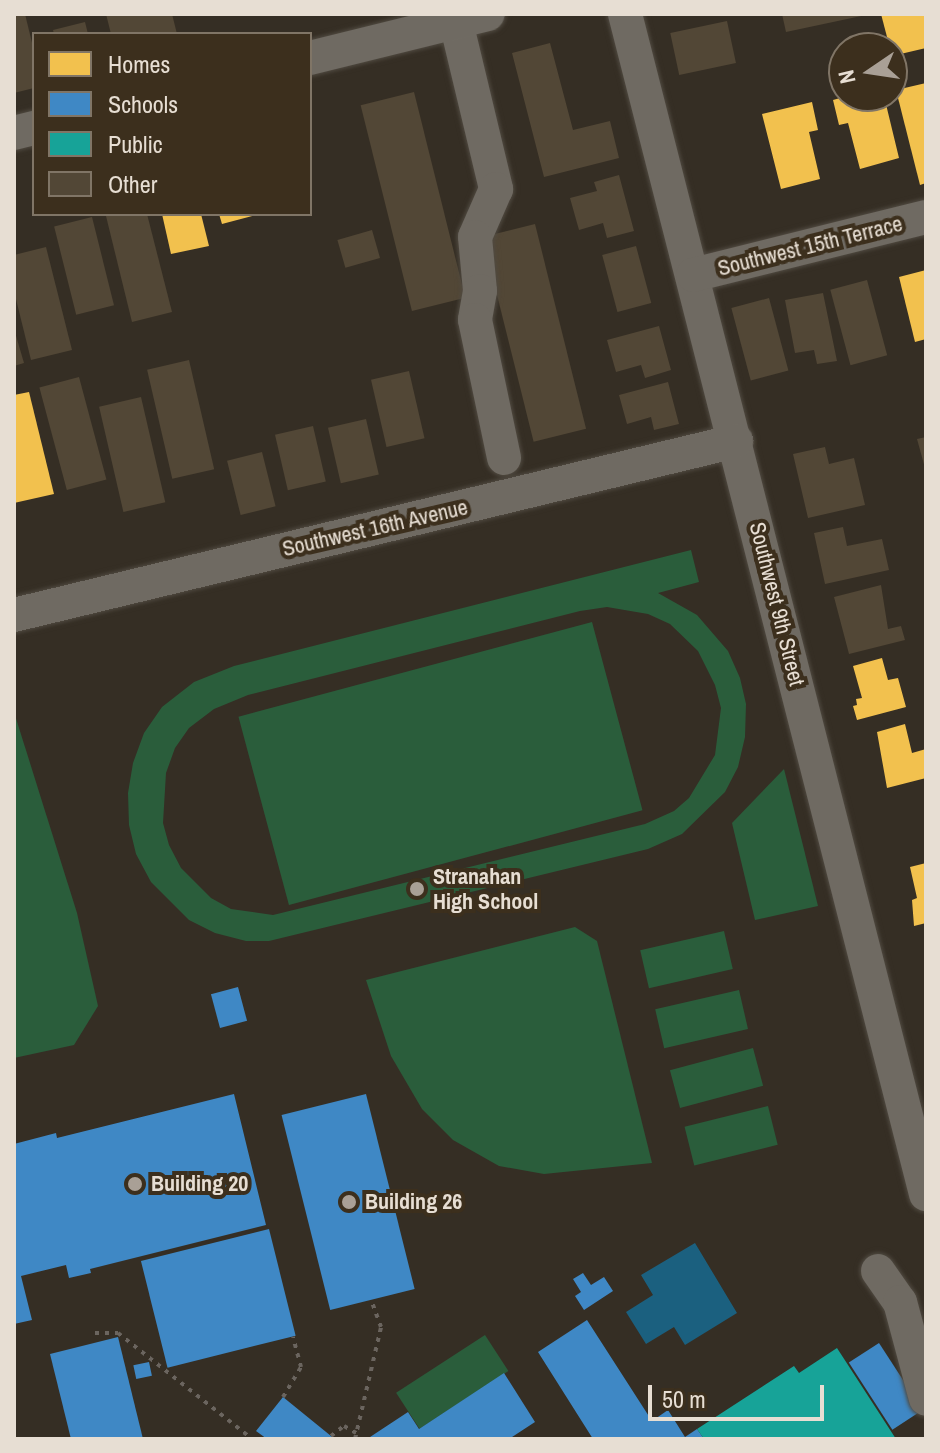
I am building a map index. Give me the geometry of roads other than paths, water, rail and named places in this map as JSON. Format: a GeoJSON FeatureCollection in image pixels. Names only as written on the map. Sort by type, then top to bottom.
{"type":"FeatureCollection","features":[{"type":"Feature","properties":{"kind":"street","name":"Southwest 9th Street"},"geometry":{"type":"LineString","coordinates":[[625,14],[924,1177]]}},
{"type":"Feature","properties":{"kind":"street"},"geometry":{"type":"LineString","coordinates":[[312,57],[387,26],[472,18],[496,189],[475,237],[480,291],[475,320],[504,458]]}},
{"type":"Feature","properties":{"kind":"street","name":"Southwest 15th Terrace"},"geometry":{"type":"LineString","coordinates":[[693,275],[926,217]]}},
{"type":"Feature","properties":{"kind":"street","name":"Southwest 16th Avenue"},"geometry":{"type":"LineString","coordinates":[[14,615],[736,441]]}},
{"type":"Feature","properties":{"kind":"street"},"geometry":{"type":"LineString","coordinates":[[878,1271],[900,1302],[926,1399]]}},
{"type":"Feature","properties":{"kind":"water"},"geometry":{"type":"Polygon","coordinates":[[[695,1243],[737,1313],[685,1345],[674,1327],[646,1344],[626,1312],[653,1295],[641,1275],[695,1243]]]}},
{"type":"Feature","properties":{"kind":"place","name":"Stranahan High School"},"geometry":{"type":"Point","coordinates":[417,889]}},
{"type":"Feature","properties":{"kind":"place","name":"Building 20"},"geometry":{"type":"Point","coordinates":[135,1184]}},
{"type":"Feature","properties":{"kind":"place","name":"Building 26"},"geometry":{"type":"Point","coordinates":[349,1202]}}]}
